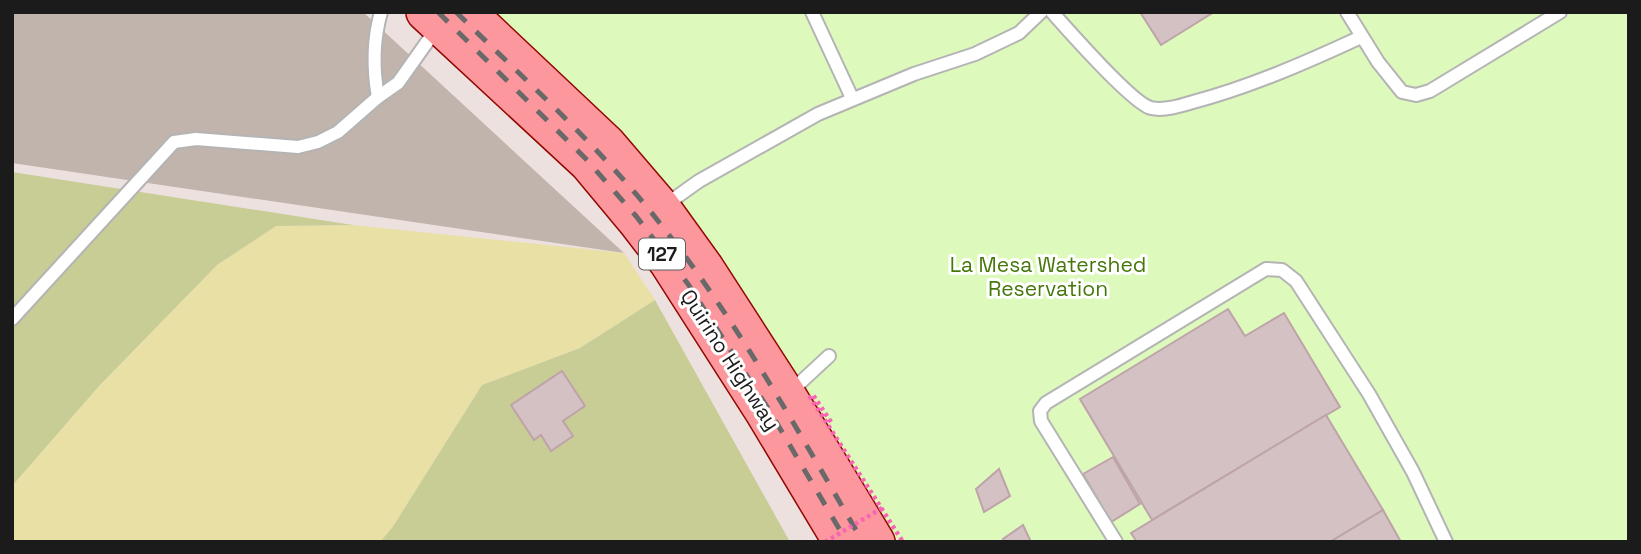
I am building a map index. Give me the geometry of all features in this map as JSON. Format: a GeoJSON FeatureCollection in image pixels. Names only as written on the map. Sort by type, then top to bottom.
{"type":"FeatureCollection","features":[{"type":"Feature","properties":{"kind":"main road","name":"Quirino Highway"},"geometry":{"type":"LineString","coordinates":[[444,16],[607,144],[650,215],[705,268],[776,404],[842,542]]}},
{"type":"Feature","properties":{"kind":"main road","name":"Quirino Highway"},"geometry":{"type":"LineString","coordinates":[[776,404],[879,525]]}},
{"type":"Feature","properties":{"kind":"lane"},"geometry":{"type":"LineString","coordinates":[[378,97],[374,73],[381,12]]}},
{"type":"Feature","properties":{"kind":"lane"},"geometry":{"type":"LineString","coordinates":[[812,12],[852,98]]}},
{"type":"Feature","properties":{"kind":"lane"},"geometry":{"type":"LineString","coordinates":[[650,215],[699,181],[818,114],[914,74],[975,54],[1018,33],[1041,12]]}},
{"type":"Feature","properties":{"kind":"lane"},"geometry":{"type":"LineString","coordinates":[[1052,12],[1133,97],[1150,108],[1172,108],[1222,94],[1361,37]]}},
{"type":"Feature","properties":{"kind":"lane"},"geometry":{"type":"LineString","coordinates":[[1347,12],[1378,62],[1402,92],[1416,95],[1430,91],[1560,12]]}},
{"type":"Feature","properties":{"kind":"lane"},"geometry":{"type":"LineString","coordinates":[[12,320],[174,142],[196,139],[298,147],[318,142],[338,132],[398,83],[444,16]]}},
{"type":"Feature","properties":{"kind":"lane"},"geometry":{"type":"LineString","coordinates":[[1116,542],[1041,421],[1040,411],[1046,403],[1266,269],[1282,270],[1296,281],[1369,394],[1413,472],[1446,542]]}},
{"type":"Feature","properties":{"kind":"lane"},"geometry":{"type":"LineString","coordinates":[[776,404],[829,356]]}},
{"type":"Feature","properties":{"kind":"path"},"geometry":{"type":"LineString","coordinates":[[831,422],[813,395],[810,397],[879,525],[903,542]]}},
{"type":"Feature","properties":{"kind":"path"},"geometry":{"type":"LineString","coordinates":[[825,542],[879,525]]}},
{"type":"Feature","properties":{"kind":"shaded area"},"geometry":{"type":"Polygon","coordinates":[[[12,12],[363,12],[624,253],[12,163],[12,12]]]}},
{"type":"Feature","properties":{"kind":"shaded area"},"geometry":{"type":"Polygon","coordinates":[[[353,225],[624,253],[655,300],[580,348],[482,385],[392,528],[380,542],[12,542],[12,486],[99,386],[217,265],[276,226],[353,225]]]}},
{"type":"Feature","properties":{"kind":"green space","name":"La Mesa Watershed Reservation"},"geometry":{"type":"Polygon","coordinates":[[[467,12],[1629,12],[1629,542],[876,542],[467,12]]]}},
{"type":"Feature","properties":{"kind":"green space"},"geometry":{"type":"Polygon","coordinates":[[[12,172],[353,225],[276,226],[217,265],[99,386],[12,486],[12,172]]]}},
{"type":"Feature","properties":{"kind":"green space"},"geometry":{"type":"Polygon","coordinates":[[[655,300],[790,542],[380,542],[392,528],[482,385],[580,348],[655,300]]]}},
{"type":"Feature","properties":{"kind":"building"},"geometry":{"type":"Polygon","coordinates":[[[1140,12],[1214,12],[1161,45],[1140,12]]]}},
{"type":"Feature","properties":{"kind":"building"},"geometry":{"type":"Polygon","coordinates":[[[1228,309],[1245,336],[1284,313],[1340,407],[1152,520],[1080,399],[1228,309]]]}},
{"type":"Feature","properties":{"kind":"building"},"geometry":{"type":"Polygon","coordinates":[[[562,371],[585,406],[563,421],[573,436],[551,451],[541,435],[534,440],[511,405],[562,371]]]}},
{"type":"Feature","properties":{"kind":"building"},"geometry":{"type":"Polygon","coordinates":[[[1326,415],[1383,510],[1330,542],[1137,542],[1131,533],[1326,415]]]}},
{"type":"Feature","properties":{"kind":"building"},"geometry":{"type":"Polygon","coordinates":[[[1113,457],[1140,504],[1111,522],[1083,474],[1113,457]]]}},
{"type":"Feature","properties":{"kind":"building"},"geometry":{"type":"Polygon","coordinates":[[[999,469],[1010,496],[984,512],[976,489],[999,469]]]}},
{"type":"Feature","properties":{"kind":"building"},"geometry":{"type":"Polygon","coordinates":[[[1383,510],[1401,542],[1330,542],[1383,510]]]}},
{"type":"Feature","properties":{"kind":"building"},"geometry":{"type":"Polygon","coordinates":[[[1023,525],[1031,542],[1005,542],[1003,539],[1023,525]]]}},
{"type":"Feature","properties":{"kind":"railway"},"geometry":{"type":"LineString","coordinates":[[438,12],[586,159],[636,216],[688,284],[769,410],[847,542]]}},
{"type":"Feature","properties":{"kind":"railway"},"geometry":{"type":"LineString","coordinates":[[456,12],[554,107],[624,180],[677,245],[761,370],[863,542]]}}]}
